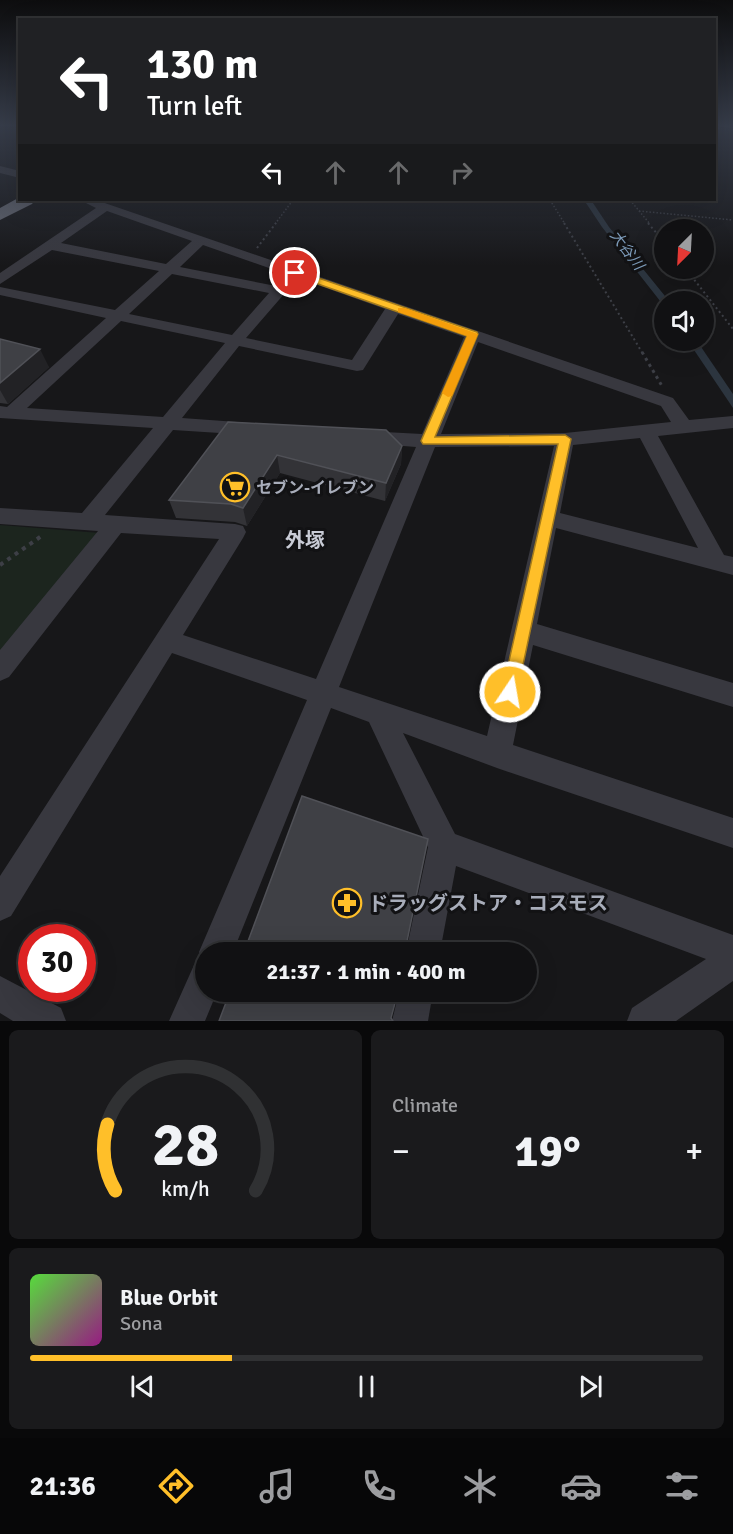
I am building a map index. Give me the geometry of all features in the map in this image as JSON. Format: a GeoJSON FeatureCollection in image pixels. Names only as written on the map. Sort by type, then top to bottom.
{"type":"FeatureCollection","features":[{"type":"Feature","properties":{"kind":"highway"},"geometry":{"type":"LineString","coordinates":[[0,207],[18,197]]}},
{"type":"Feature","properties":{"kind":"highway"},"geometry":{"type":"LineString","coordinates":[[0,215],[24,201]]}},
{"type":"Feature","properties":{"kind":"street"},"geometry":{"type":"LineString","coordinates":[[89,201],[667,402],[692,427]]}},
{"type":"Feature","properties":{"kind":"street"},"geometry":{"type":"LineString","coordinates":[[0,280],[105,207]]}},
{"type":"Feature","properties":{"kind":"street"},"geometry":{"type":"LineString","coordinates":[[5,412],[117,317],[201,240]]}},
{"type":"Feature","properties":{"kind":"street"},"geometry":{"type":"LineString","coordinates":[[49,246],[280,291]]}},
{"type":"Feature","properties":{"kind":"street"},"geometry":{"type":"LineString","coordinates":[[88,522],[235,341],[295,273]]}},
{"type":"Feature","properties":{"kind":"street"},"geometry":{"type":"LineString","coordinates":[[0,291],[357,366],[394,307]]}},
{"type":"Feature","properties":{"kind":"street"},"geometry":{"type":"LineString","coordinates":[[220,942],[473,334]]}},
{"type":"Feature","properties":{"kind":"street"},"geometry":{"type":"LineString","coordinates":[[5,412],[264,429]]}},
{"type":"Feature","properties":{"kind":"street"},"geometry":{"type":"LineString","coordinates":[[345,435],[427,441],[565,439],[733,422]]}},
{"type":"Feature","properties":{"kind":"street"},"geometry":{"type":"LineString","coordinates":[[646,432],[724,563]]}},
{"type":"Feature","properties":{"kind":"street"},"geometry":{"type":"LineString","coordinates":[[497,754],[565,439]]}},
{"type":"Feature","properties":{"kind":"street"},"geometry":{"type":"LineString","coordinates":[[0,516],[236,532],[0,905]]}},
{"type":"Feature","properties":{"kind":"street"},"geometry":{"type":"LineString","coordinates":[[548,519],[724,563]]}},
{"type":"Feature","properties":{"kind":"street"},"geometry":{"type":"LineString","coordinates":[[0,669],[116,524]]}},
{"type":"Feature","properties":{"kind":"street"},"geometry":{"type":"LineString","coordinates":[[524,631],[733,695]]}},
{"type":"Feature","properties":{"kind":"street"},"geometry":{"type":"LineString","coordinates":[[166,640],[321,695],[733,833]]}},
{"type":"Feature","properties":{"kind":"street"},"geometry":{"type":"LineString","coordinates":[[379,714],[444,846],[425,942]]}},
{"type":"Feature","properties":{"kind":"street"},"geometry":{"type":"LineString","coordinates":[[444,846],[733,952]]}},
{"type":"Feature","properties":{"kind":"street"},"geometry":{"type":"LineString","coordinates":[[645,1021],[733,961]]}},
{"type":"Feature","properties":{"kind":"street"},"geometry":{"type":"LineString","coordinates":[[0,994],[48,1021]]}},
{"type":"Feature","properties":{"kind":"street"},"geometry":{"type":"LineString","coordinates":[[187,1021],[195,1002]]}},
{"type":"Feature","properties":{"kind":"street"},"geometry":{"type":"LineString","coordinates":[[410,1021],[414,1002]]}},
{"type":"Feature","properties":{"kind":"path"},"geometry":{"type":"LineString","coordinates":[[251,256],[292,201]]}},
{"type":"Feature","properties":{"kind":"path"},"geometry":{"type":"LineString","coordinates":[[551,201],[666,392],[667,402]]}},
{"type":"Feature","properties":{"kind":"path"},"geometry":{"type":"LineString","coordinates":[[631,201],[654,230]]}},
{"type":"Feature","properties":{"kind":"path"},"geometry":{"type":"LineString","coordinates":[[639,211],[733,220]]}},
{"type":"Feature","properties":{"kind":"path"},"geometry":{"type":"LineString","coordinates":[[694,279],[733,329]]}},
{"type":"Feature","properties":{"kind":"path"},"geometry":{"type":"LineString","coordinates":[[0,565],[28,547],[62,520]]}},
{"type":"Feature","properties":{"kind":"shaded area"},"geometry":{"type":"Polygon","coordinates":[[[0,525],[100,533],[0,659],[0,525]]]}},
{"type":"Feature","properties":{"kind":"water","name":"大谷川"},"geometry":{"type":"Polygon","coordinates":[[[585,201],[592,201],[609,227],[661,291],[654,291],[654,293],[585,201]]]}},
{"type":"Feature","properties":{"kind":"water"},"geometry":{"type":"Polygon","coordinates":[[[695,351],[704,351],[733,394],[733,408],[695,351]]]}},
{"type":"Feature","properties":{"kind":"building"},"geometry":{"type":"Polygon","coordinates":[[[0,339],[40,349],[0,383],[0,339]]]}},
{"type":"Feature","properties":{"kind":"building"},"geometry":{"type":"Polygon","coordinates":[[[228,422],[386,430],[402,446],[386,483],[277,455],[243,508],[231,504],[169,500],[228,422]]]}},
{"type":"Feature","properties":{"kind":"building","name":"ドラッグストア・コスモス"},"geometry":{"type":"Polygon","coordinates":[[[302,796],[428,839],[407,942],[248,942],[302,796]]]}},
{"type":"Feature","properties":{"kind":"building"},"geometry":{"type":"Polygon","coordinates":[[[226,1002],[395,1002],[391,1018],[393,1021],[219,1021],[226,1002]]]}},
{"type":"Feature","properties":{"kind":"slow traffic"},"geometry":{"type":"LineString","coordinates":[[401,310],[473,334],[448,393]]}},
{"type":"Feature","properties":{"kind":"place","name":"セブン-イレブン"},"geometry":{"type":"Point","coordinates":[235,487]}},
{"type":"Feature","properties":{"kind":"place","name":"ドラッグストア・コスモス"},"geometry":{"type":"Point","coordinates":[347,903]}},
{"type":"Feature","properties":{"kind":"district","name":"外塚"},"geometry":{"type":"Point","coordinates":[305,540]}},
{"type":"Feature","properties":{"kind":"route"},"geometry":{"type":"LineString","coordinates":[[295,273],[473,334],[427,441],[565,439],[510,692]]}}]}
